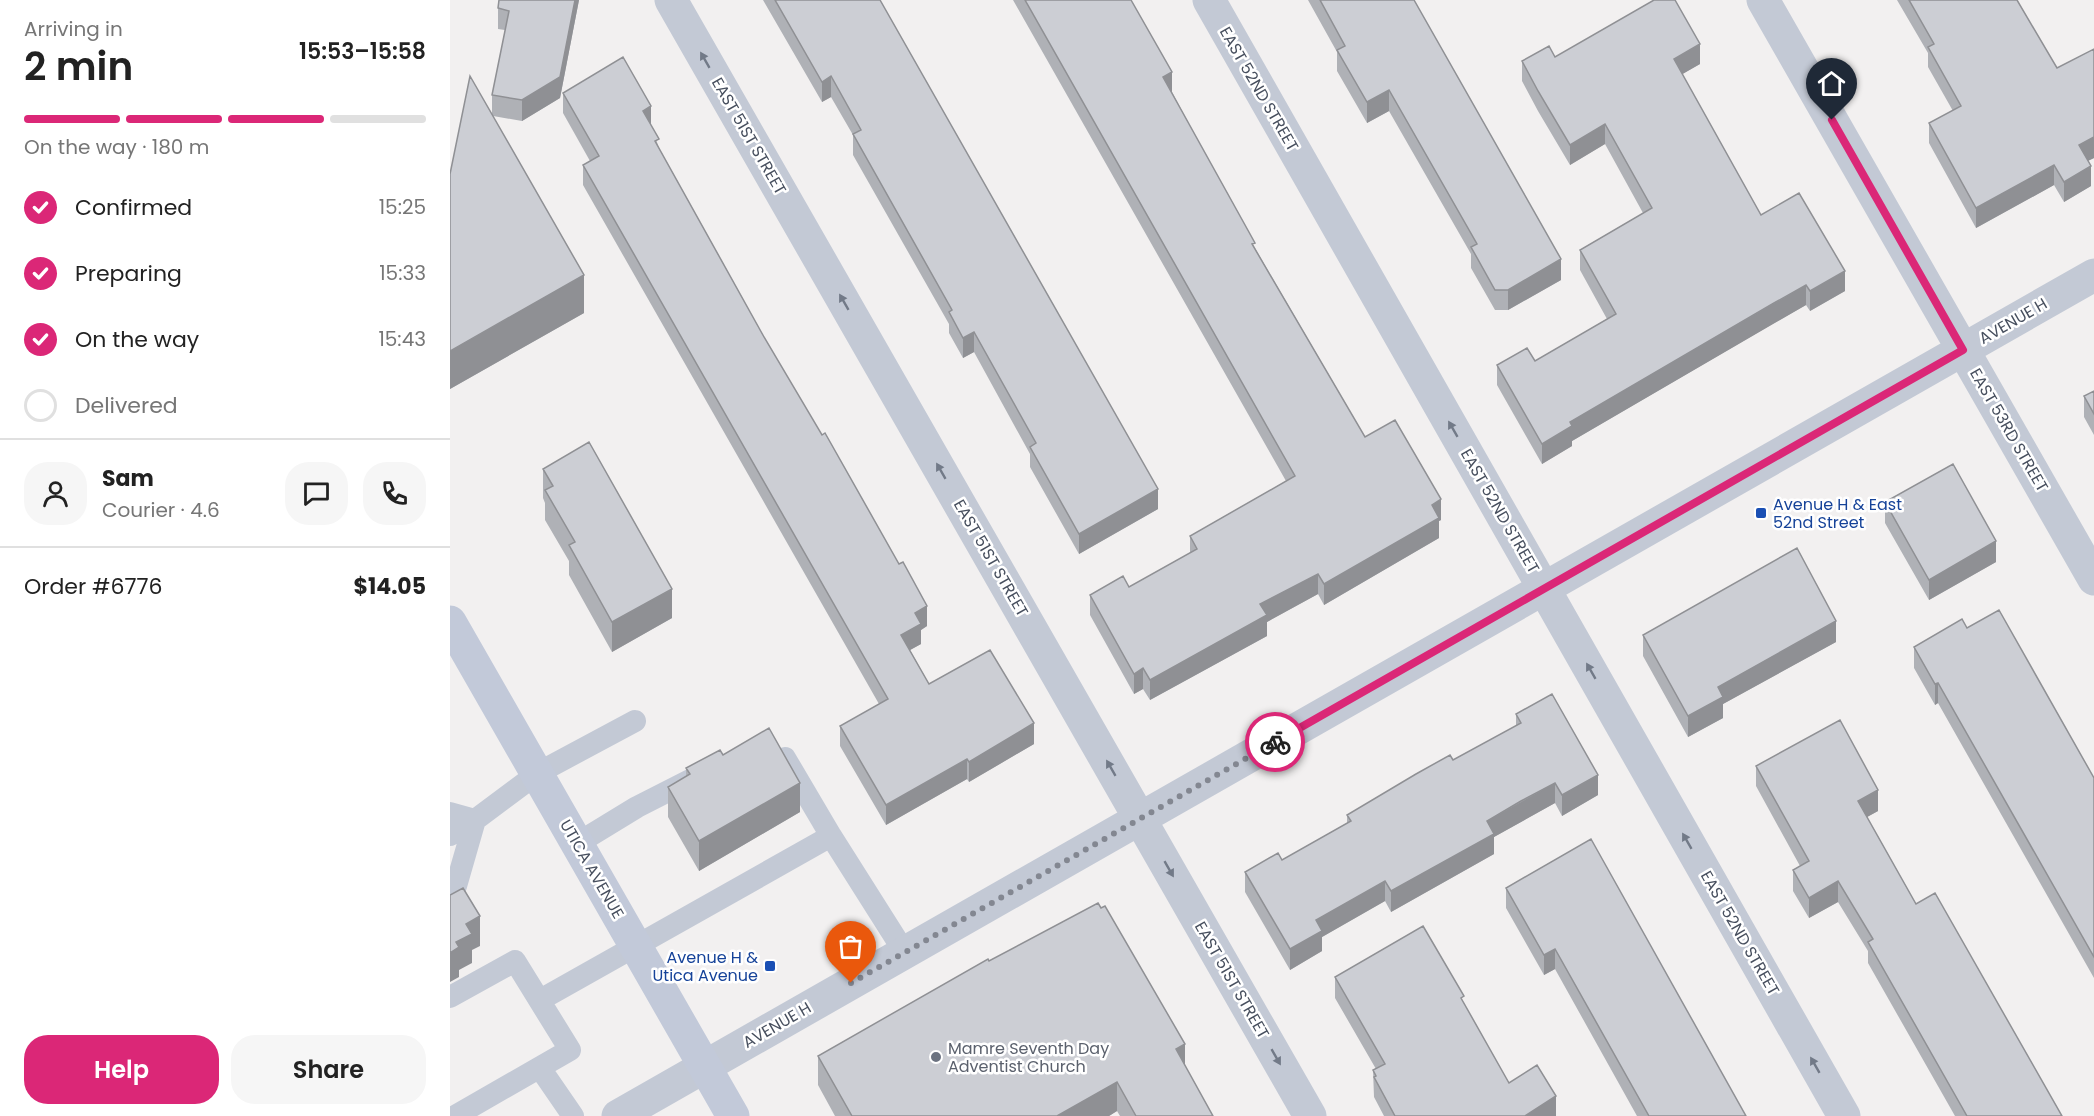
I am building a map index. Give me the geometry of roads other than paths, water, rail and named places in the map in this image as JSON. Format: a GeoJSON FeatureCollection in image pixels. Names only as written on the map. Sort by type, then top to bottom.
{"type":"FeatureCollection","features":[{"type":"Feature","properties":{"kind":"main road","name":"UTICA AVENUE"},"geometry":{"type":"LineString","coordinates":[[450,622],[733,1116]]}},
{"type":"Feature","properties":{"kind":"street","name":"EAST 51ST STREET"},"geometry":{"type":"LineString","coordinates":[[671,0],[1310,1116]]}},
{"type":"Feature","properties":{"kind":"street","name":"EAST 52ND STREET"},"geometry":{"type":"LineString","coordinates":[[1209,0],[1844,1116]]}},
{"type":"Feature","properties":{"kind":"street","name":"EAST 53RD STREET"},"geometry":{"type":"LineString","coordinates":[[1763,0],[2094,579]]}},
{"type":"Feature","properties":{"kind":"street","name":"AVENUE H"},"geometry":{"type":"LineString","coordinates":[[618,1116],[2094,275]]}},
{"type":"Feature","properties":{"kind":"lane"},"geometry":{"type":"LineString","coordinates":[[450,835],[475,820],[538,773],[634,721]]}},
{"type":"Feature","properties":{"kind":"lane"},"geometry":{"type":"LineString","coordinates":[[772,742],[778,746],[831,837],[905,952]]}},
{"type":"Feature","properties":{"kind":"lane"},"geometry":{"type":"LineString","coordinates":[[578,843],[637,807],[708,770]]}},
{"type":"Feature","properties":{"kind":"lane"},"geometry":{"type":"LineString","coordinates":[[450,813],[475,820]]}},
{"type":"Feature","properties":{"kind":"lane"},"geometry":{"type":"LineString","coordinates":[[450,889],[456,886],[475,820]]}},
{"type":"Feature","properties":{"kind":"lane"},"geometry":{"type":"LineString","coordinates":[[540,1000],[831,837]]}},
{"type":"Feature","properties":{"kind":"lane"},"geometry":{"type":"LineString","coordinates":[[450,998],[514,961],[570,1050],[452,1115]]}},
{"type":"Feature","properties":{"kind":"lane"},"geometry":{"type":"LineString","coordinates":[[540,1068],[573,1116]]}},
{"type":"Feature","properties":{"kind":"place","name":"Avenue H & East 52nd Street"},"geometry":{"type":"Point","coordinates":[1761,513]}},
{"type":"Feature","properties":{"kind":"place","name":"Avenue H & Utica Avenue"},"geometry":{"type":"Point","coordinates":[770,966]}},
{"type":"Feature","properties":{"kind":"place","name":"Mamre Seventh Day Adventist Church"},"geometry":{"type":"Point","coordinates":[936,1057]}}]}
